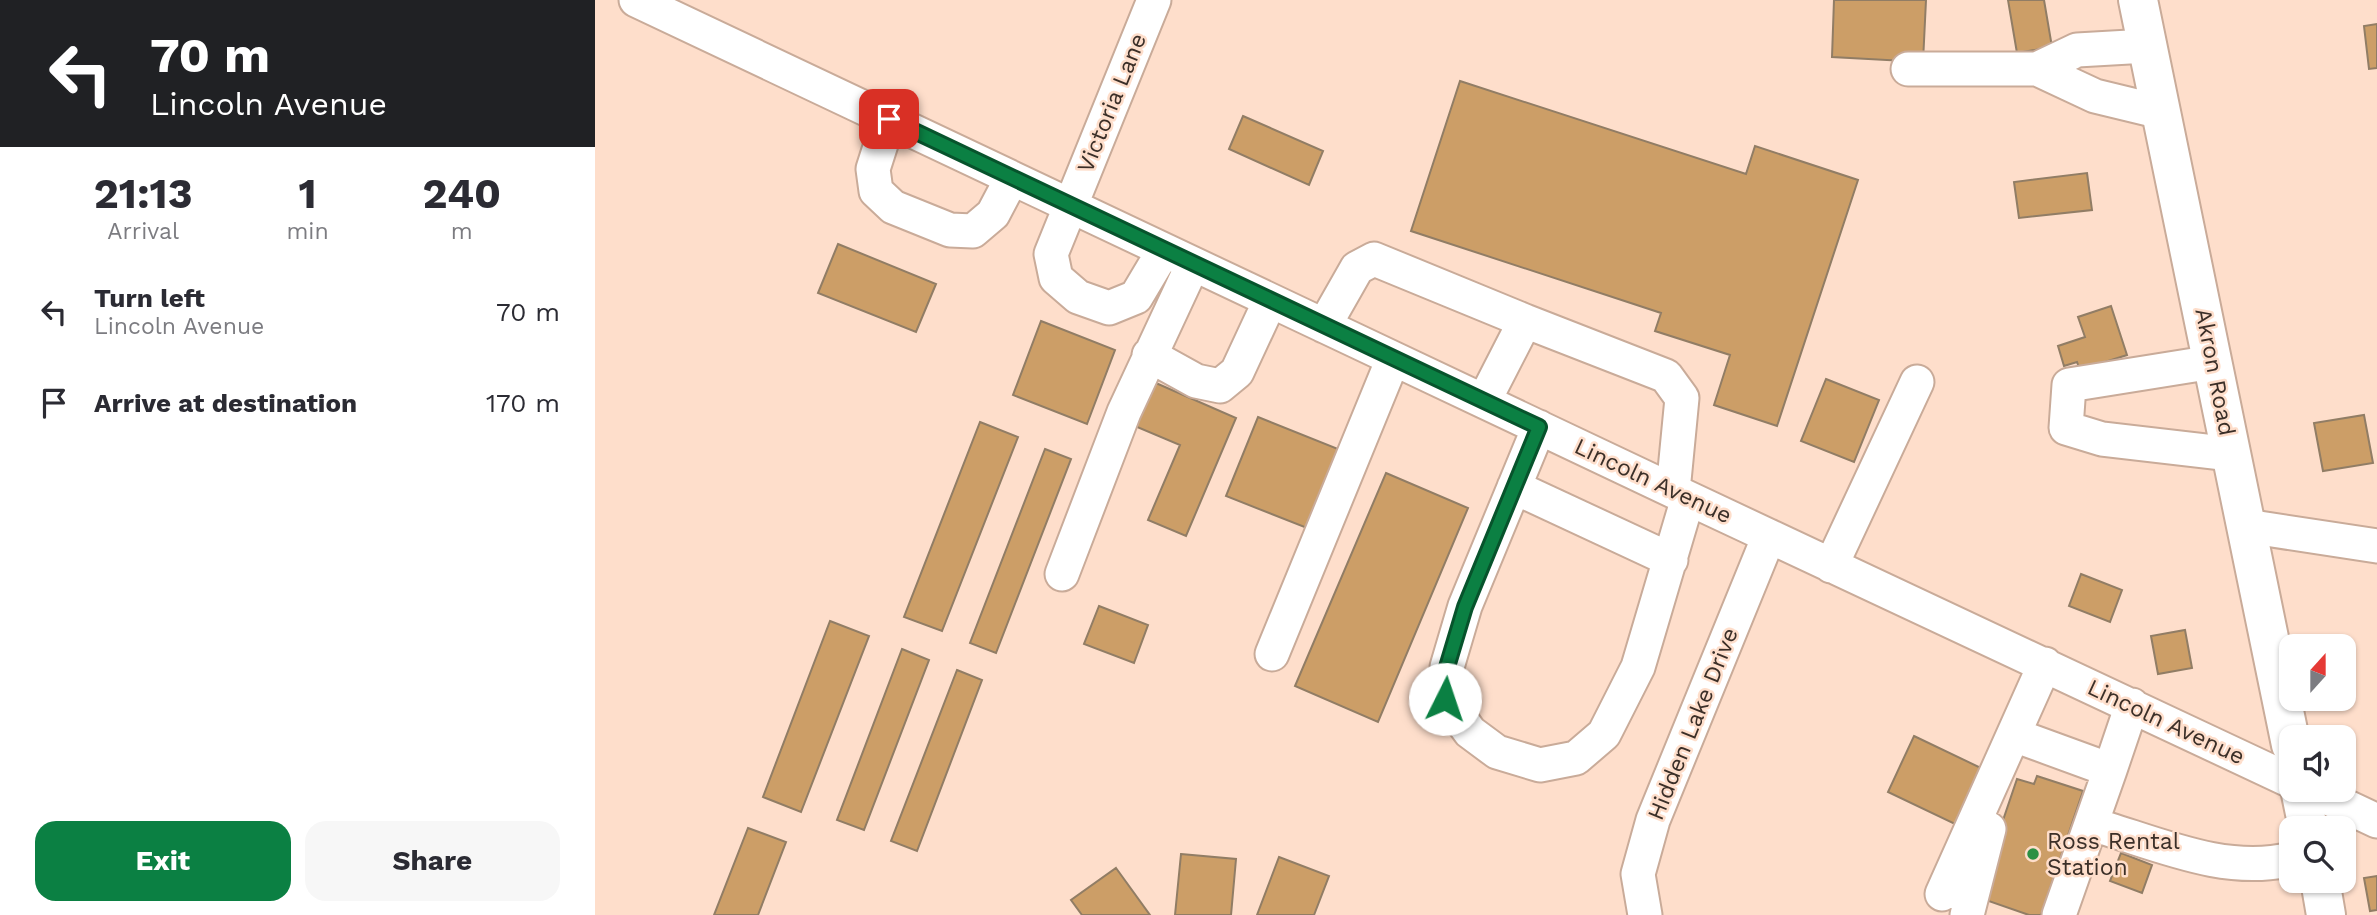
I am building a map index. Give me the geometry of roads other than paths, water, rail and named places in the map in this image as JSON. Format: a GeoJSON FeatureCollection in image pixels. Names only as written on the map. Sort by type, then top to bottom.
{"type":"FeatureCollection","features":[{"type":"Feature","properties":{"kind":"main road","name":"Akron Road"},"geometry":{"type":"LineString","coordinates":[[2138,0],[2287,725]]}},
{"type":"Feature","properties":{"kind":"main road"},"geometry":{"type":"LineString","coordinates":[[2322,893],[2326,915]]}},
{"type":"Feature","properties":{"kind":"street","name":"Lincoln Avenue"},"geometry":{"type":"LineString","coordinates":[[636,0],[2279,775]]}},
{"type":"Feature","properties":{"kind":"street","name":"Victoria Lane"},"geometry":{"type":"LineString","coordinates":[[1154,0],[1051,254],[1056,278],[1078,297],[1109,308],[1136,297],[1178,257]]}},
{"type":"Feature","properties":{"kind":"street"},"geometry":{"type":"LineString","coordinates":[[2037,69],[2077,50],[2147,46]]}},
{"type":"Feature","properties":{"kind":"street"},"geometry":{"type":"LineString","coordinates":[[1907,69],[2037,69],[2095,96],[2161,112]]}},
{"type":"Feature","properties":{"kind":"street"},"geometry":{"type":"LineString","coordinates":[[889,119],[873,169],[876,191],[893,207],[950,230],[972,231],[993,214],[1012,178]]}},
{"type":"Feature","properties":{"kind":"street"},"geometry":{"type":"LineString","coordinates":[[1062,574],[1124,412],[1149,355],[1178,257]]}},
{"type":"Feature","properties":{"kind":"street"},"geometry":{"type":"LineString","coordinates":[[1324,326],[1357,268],[1374,259],[1666,376],[1682,398],[1680,494],[1671,560],[1638,667],[1604,734],[1576,758],[1540,765],[1497,752],[1470,732],[1445,699],[1447,667],[1465,607],[1539,427]]}},
{"type":"Feature","properties":{"kind":"street"},"geometry":{"type":"LineString","coordinates":[[1149,355],[1196,381],[1220,386],[1237,372],[1271,300]]}},
{"type":"Feature","properties":{"kind":"street"},"geometry":{"type":"LineString","coordinates":[[1484,401],[1525,321]]}},
{"type":"Feature","properties":{"kind":"street"},"geometry":{"type":"LineString","coordinates":[[1272,654],[1393,359]]}},
{"type":"Feature","properties":{"kind":"street"},"geometry":{"type":"LineString","coordinates":[[2213,362],[2069,385],[2066,428],[2102,439],[2231,454]]}},
{"type":"Feature","properties":{"kind":"street"},"geometry":{"type":"LineString","coordinates":[[1831,566],[1917,382]]}},
{"type":"Feature","properties":{"kind":"street"},"geometry":{"type":"LineString","coordinates":[[1514,487],[1671,560]]}},
{"type":"Feature","properties":{"kind":"street"},"geometry":{"type":"LineString","coordinates":[[2246,526],[2377,545]]}},
{"type":"Feature","properties":{"kind":"street","name":"Hidden Lake Drive"},"geometry":{"type":"LineString","coordinates":[[1645,915],[1638,874],[1653,820],[1769,536]]}},
{"type":"Feature","properties":{"kind":"street"},"geometry":{"type":"LineString","coordinates":[[1955,905],[2045,664]]}},
{"type":"Feature","properties":{"kind":"street"},"geometry":{"type":"LineString","coordinates":[[2059,915],[2133,705]]}},
{"type":"Feature","properties":{"kind":"street"},"geometry":{"type":"LineString","coordinates":[[2018,737],[2110,770]]}},
{"type":"Feature","properties":{"kind":"street"},"geometry":{"type":"LineString","coordinates":[[2337,802],[2377,821]]}},
{"type":"Feature","properties":{"kind":"street"},"geometry":{"type":"LineString","coordinates":[[2091,824],[2218,862],[2247,865],[2279,861]]}},
{"type":"Feature","properties":{"kind":"place","name":"Ross Rental Station"},"geometry":{"type":"Point","coordinates":[2033,854]}}]}
